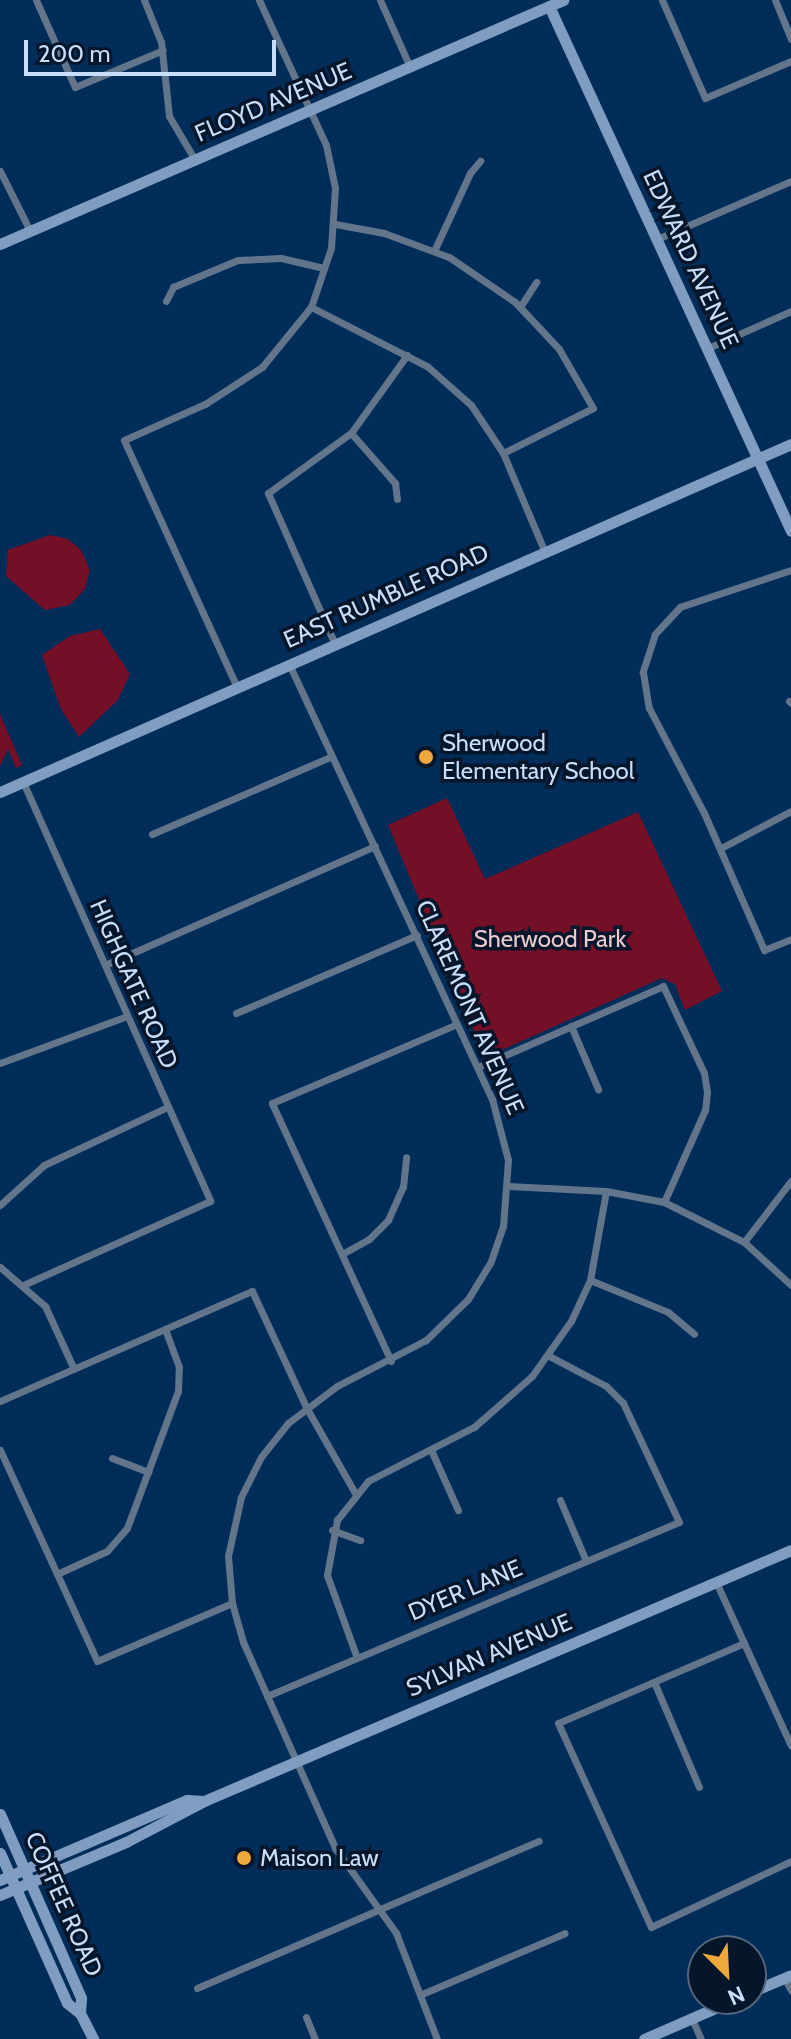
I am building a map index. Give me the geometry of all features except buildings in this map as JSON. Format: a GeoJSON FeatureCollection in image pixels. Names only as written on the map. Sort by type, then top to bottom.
{"type":"FeatureCollection","features":[{"type":"Feature","properties":{"kind":"street"},"geometry":{"type":"LineString","coordinates":[[36,0],[75,87],[163,50]]}},
{"type":"Feature","properties":{"kind":"street"},"geometry":{"type":"LineString","coordinates":[[144,0],[163,50],[165,104],[195,160]]}},
{"type":"Feature","properties":{"kind":"street"},"geometry":{"type":"LineString","coordinates":[[236,685],[124,440],[244,381],[280,349],[311,307],[324,268],[335,224],[331,164],[312,108],[259,0]]}},
{"type":"Feature","properties":{"kind":"street"},"geometry":{"type":"LineString","coordinates":[[380,0],[410,67]]}},
{"type":"Feature","properties":{"kind":"street","name":"FLOYD AVENUE"},"geometry":{"type":"LineString","coordinates":[[0,244],[563,0]]}},
{"type":"Feature","properties":{"kind":"street"},"geometry":{"type":"LineString","coordinates":[[662,0],[705,98],[791,61]]}},
{"type":"Feature","properties":{"kind":"street"},"geometry":{"type":"LineString","coordinates":[[775,0],[791,39]]}},
{"type":"Feature","properties":{"kind":"street","name":"EDWARD AVENUE"},"geometry":{"type":"LineString","coordinates":[[549,6],[791,531]]}},
{"type":"Feature","properties":{"kind":"street"},"geometry":{"type":"LineString","coordinates":[[434,251],[470,173],[480,161]]}},
{"type":"Feature","properties":{"kind":"street"},"geometry":{"type":"LineString","coordinates":[[0,171],[30,231]]}},
{"type":"Feature","properties":{"kind":"street"},"geometry":{"type":"LineString","coordinates":[[657,239],[791,181]]}},
{"type":"Feature","properties":{"kind":"street"},"geometry":{"type":"LineString","coordinates":[[335,224],[384,233],[434,251],[472,270],[520,307],[559,349],[593,408],[503,453]]}},
{"type":"Feature","properties":{"kind":"street"},"geometry":{"type":"LineString","coordinates":[[166,301],[173,287],[238,260],[281,258],[324,268]]}},
{"type":"Feature","properties":{"kind":"street"},"geometry":{"type":"LineString","coordinates":[[520,307],[536,282]]}},
{"type":"Feature","properties":{"kind":"street"},"geometry":{"type":"LineString","coordinates":[[311,307],[407,355],[446,380],[471,405],[503,453],[544,550]]}},
{"type":"Feature","properties":{"kind":"street"},"geometry":{"type":"LineString","coordinates":[[708,348],[791,311]]}},
{"type":"Feature","properties":{"kind":"street"},"geometry":{"type":"LineString","coordinates":[[334,642],[268,493],[351,433],[407,355]]}},
{"type":"Feature","properties":{"kind":"street"},"geometry":{"type":"LineString","coordinates":[[351,433],[395,483],[397,499]]}},
{"type":"Feature","properties":{"kind":"street","name":"EAST RUMBLE ROAD"},"geometry":{"type":"LineString","coordinates":[[0,792],[288,662],[791,444]]}},
{"type":"Feature","properties":{"kind":"street"},"geometry":{"type":"LineString","coordinates":[[791,570],[680,607],[650,644],[643,683],[654,720],[721,848],[764,950],[791,939]]}},
{"type":"Feature","properties":{"kind":"street","name":"CLAREMONT AVENUE"},"geometry":{"type":"LineString","coordinates":[[288,662],[500,1119],[508,1186],[498,1243],[468,1299],[426,1340],[306,1407],[274,1439],[241,1497],[228,1556],[232,1603],[267,1696],[335,1848],[381,1909],[422,1994],[437,2039]]}},
{"type":"Feature","properties":{"kind":"street"},"geometry":{"type":"LineString","coordinates":[[152,834],[332,756]]}},
{"type":"Feature","properties":{"kind":"street","name":"HIGHGATE ROAD"},"geometry":{"type":"LineString","coordinates":[[23,782],[210,1201],[25,1284]]}},
{"type":"Feature","properties":{"kind":"street"},"geometry":{"type":"LineString","coordinates":[[721,848],[791,811]]}},
{"type":"Feature","properties":{"kind":"street"},"geometry":{"type":"LineString","coordinates":[[105,965],[375,846]]}},
{"type":"Feature","properties":{"kind":"street"},"geometry":{"type":"LineString","coordinates":[[236,1013],[417,935]]}},
{"type":"Feature","properties":{"kind":"street"},"geometry":{"type":"LineString","coordinates":[[478,1067],[663,986],[707,1092],[705,1110],[664,1202]]}},
{"type":"Feature","properties":{"kind":"street"},"geometry":{"type":"LineString","coordinates":[[0,1063],[127,1016]]}},
{"type":"Feature","properties":{"kind":"street"},"geometry":{"type":"LineString","coordinates":[[391,1361],[272,1103],[457,1024]]}},
{"type":"Feature","properties":{"kind":"street"},"geometry":{"type":"LineString","coordinates":[[571,1026],[598,1089]]}},
{"type":"Feature","properties":{"kind":"street"},"geometry":{"type":"LineString","coordinates":[[0,1205],[44,1165],[167,1107]]}},
{"type":"Feature","properties":{"kind":"street"},"geometry":{"type":"LineString","coordinates":[[342,1254],[369,1239],[388,1220],[403,1187],[406,1157]]}},
{"type":"Feature","properties":{"kind":"street"},"geometry":{"type":"LineString","coordinates":[[744,1242],[791,1181]]}},
{"type":"Feature","properties":{"kind":"street"},"geometry":{"type":"LineString","coordinates":[[508,1186],[606,1191],[664,1202],[744,1242],[791,1285]]}},
{"type":"Feature","properties":{"kind":"street"},"geometry":{"type":"LineString","coordinates":[[357,1658],[328,1586],[332,1530],[355,1493],[380,1473],[431,1450],[495,1412],[549,1356],[590,1280],[606,1191]]}},
{"type":"Feature","properties":{"kind":"street"},"geometry":{"type":"LineString","coordinates":[[0,1267],[25,1284],[52,1318],[74,1369]]}},
{"type":"Feature","properties":{"kind":"street"},"geometry":{"type":"LineString","coordinates":[[590,1280],[654,1304],[694,1334]]}},
{"type":"Feature","properties":{"kind":"street"},"geometry":{"type":"LineString","coordinates":[[0,1401],[252,1291],[306,1407],[355,1493]]}},
{"type":"Feature","properties":{"kind":"street"},"geometry":{"type":"LineString","coordinates":[[57,1574],[115,1545],[127,1528],[180,1379],[165,1329]]}},
{"type":"Feature","properties":{"kind":"street","name":"DYER LANE"},"geometry":{"type":"LineString","coordinates":[[267,1696],[679,1522],[623,1403],[606,1386],[549,1356]]}},
{"type":"Feature","properties":{"kind":"street"},"geometry":{"type":"LineString","coordinates":[[0,1450],[97,1661],[232,1603]]}},
{"type":"Feature","properties":{"kind":"street"},"geometry":{"type":"LineString","coordinates":[[431,1450],[458,1510]]}},
{"type":"Feature","properties":{"kind":"street"},"geometry":{"type":"LineString","coordinates":[[112,1458],[148,1472]]}},
{"type":"Feature","properties":{"kind":"street"},"geometry":{"type":"LineString","coordinates":[[560,1500],[586,1561]]}},
{"type":"Feature","properties":{"kind":"street"},"geometry":{"type":"LineString","coordinates":[[332,1530],[360,1540]]}},
{"type":"Feature","properties":{"kind":"street","name":"SYLVAN AVENUE"},"geometry":{"type":"LineString","coordinates":[[0,1895],[192,1811],[204,1801],[791,1550]]}},
{"type":"Feature","properties":{"kind":"street"},"geometry":{"type":"LineString","coordinates":[[716,1582],[791,1746]]}},
{"type":"Feature","properties":{"kind":"street"},"geometry":{"type":"LineString","coordinates":[[744,1643],[558,1723],[651,1927],[791,1861]]}},
{"type":"Feature","properties":{"kind":"street"},"geometry":{"type":"LineString","coordinates":[[654,1682],[699,1787]]}},
{"type":"Feature","properties":{"kind":"street","name":"SYLVAN AVENUE"},"geometry":{"type":"LineString","coordinates":[[5,1877],[187,1800],[204,1801]]}},
{"type":"Feature","properties":{"kind":"street","name":"COFFEE ROAD"},"geometry":{"type":"LineString","coordinates":[[0,1814],[81,1998],[80,2013]]}},
{"type":"Feature","properties":{"kind":"street"},"geometry":{"type":"LineString","coordinates":[[197,1988],[539,1841]]}},
{"type":"Feature","properties":{"kind":"street","name":"COFFEE ROAD"},"geometry":{"type":"LineString","coordinates":[[0,1853],[5,1877],[16,1888],[67,2003],[80,2013],[93,2039]]}},
{"type":"Feature","properties":{"kind":"street"},"geometry":{"type":"LineString","coordinates":[[422,1994],[565,1933]]}},
{"type":"Feature","properties":{"kind":"street"},"geometry":{"type":"LineString","coordinates":[[767,1985],[788,1976],[791,1990]]}},
{"type":"Feature","properties":{"kind":"street"},"geometry":{"type":"LineString","coordinates":[[644,2039],[701,2015]]}},
{"type":"Feature","properties":{"kind":"street"},"geometry":{"type":"LineString","coordinates":[[306,2017],[315,2039]]}},
{"type":"Feature","properties":{"kind":"street"},"geometry":{"type":"LineString","coordinates":[[692,2019],[701,2039]]}},
{"type":"Feature","properties":{"kind":"green space"},"geometry":{"type":"Polygon","coordinates":[[[50,535],[68,539],[81,550],[90,570],[85,589],[70,605],[45,610],[6,576],[8,550],[50,535]]]}},
{"type":"Feature","properties":{"kind":"green space"},"geometry":{"type":"Polygon","coordinates":[[[100,629],[130,674],[118,700],[79,737],[61,709],[42,655],[70,636],[100,629]]]}},
{"type":"Feature","properties":{"kind":"green space"},"geometry":{"type":"Polygon","coordinates":[[[0,714],[22,765],[16,768],[8,749],[0,766],[0,714]]]}},
{"type":"Feature","properties":{"kind":"green space","name":"Sherwood Park"},"geometry":{"type":"Polygon","coordinates":[[[447,798],[485,879],[638,812],[722,991],[685,1010],[675,984],[662,978],[491,1055],[483,1053],[388,825],[447,798]]]}},
{"type":"Feature","properties":{"kind":"place","name":"Sherwood Elementary School"},"geometry":{"type":"Point","coordinates":[426,757]}},
{"type":"Feature","properties":{"kind":"place","name":"Maison Law"},"geometry":{"type":"Point","coordinates":[244,1858]}}]}
